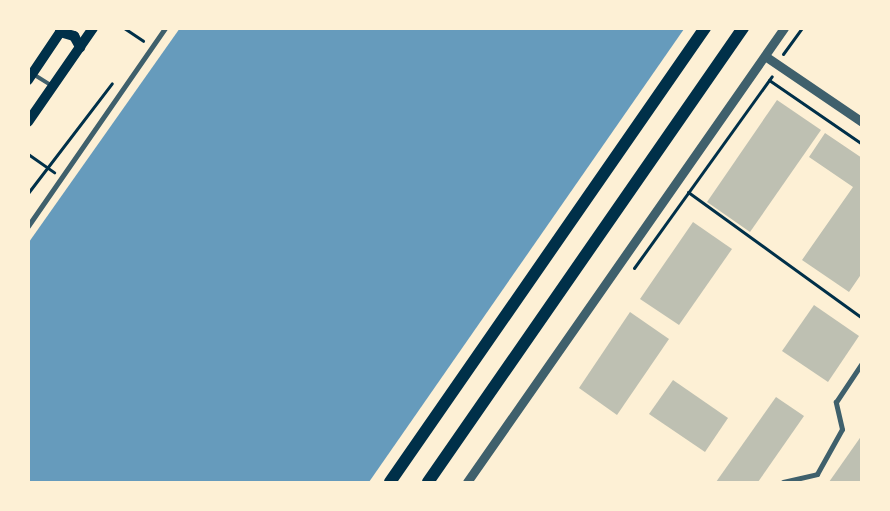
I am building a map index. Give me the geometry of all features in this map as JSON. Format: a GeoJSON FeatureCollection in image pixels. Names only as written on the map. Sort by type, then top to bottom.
{"type":"FeatureCollection","features":[{"type":"Feature","properties":{"kind":"highway"},"geometry":{"type":"LineString","coordinates":[[390,483],[705,28]]}},
{"type":"Feature","properties":{"kind":"highway"},"geometry":{"type":"LineString","coordinates":[[428,483],[743,28]]}},
{"type":"Feature","properties":{"kind":"main road"},"geometry":{"type":"LineString","coordinates":[[28,122],[93,28]]}},
{"type":"Feature","properties":{"kind":"main road"},"geometry":{"type":"LineString","coordinates":[[30,75],[61,30],[74,36],[80,47]]}},
{"type":"Feature","properties":{"kind":"street"},"geometry":{"type":"LineString","coordinates":[[28,226],[165,28]]}},
{"type":"Feature","properties":{"kind":"street"},"geometry":{"type":"LineString","coordinates":[[467,483],[784,28]]}},
{"type":"Feature","properties":{"kind":"street"},"geometry":{"type":"LineString","coordinates":[[765,56],[861,122]]}},
{"type":"Feature","properties":{"kind":"street"},"geometry":{"type":"LineString","coordinates":[[783,483],[817,474],[842,429],[836,402],[861,363]]}},
{"type":"Feature","properties":{"kind":"lane"},"geometry":{"type":"LineString","coordinates":[[30,75],[53,87]]}},
{"type":"Feature","properties":{"kind":"path"},"geometry":{"type":"LineString","coordinates":[[124,28],[152,47]]}},
{"type":"Feature","properties":{"kind":"path"},"geometry":{"type":"LineString","coordinates":[[632,270],[769,80],[802,28]]}},
{"type":"Feature","properties":{"kind":"path"},"geometry":{"type":"LineString","coordinates":[[138,51],[148,35]]}},
{"type":"Feature","properties":{"kind":"path"},"geometry":{"type":"LineString","coordinates":[[28,193],[46,166],[116,78]]}},
{"type":"Feature","properties":{"kind":"path"},"geometry":{"type":"LineString","coordinates":[[769,80],[861,144]]}},
{"type":"Feature","properties":{"kind":"path"},"geometry":{"type":"LineString","coordinates":[[28,154],[51,169]]}},
{"type":"Feature","properties":{"kind":"path"},"geometry":{"type":"LineString","coordinates":[[676,184],[861,318]]}},
{"type":"Feature","properties":{"kind":"water"},"geometry":{"type":"Polygon","coordinates":[[[180,28],[684,29],[369,482],[29,482],[29,242],[180,28]]]}},
{"type":"Feature","properties":{"kind":"building"},"geometry":{"type":"Polygon","coordinates":[[[777,100],[821,130],[750,232],[707,202],[777,100]]]}},
{"type":"Feature","properties":{"kind":"building"},"geometry":{"type":"Polygon","coordinates":[[[825,133],[862,158],[862,273],[849,292],[802,260],[853,187],[809,157],[825,133]]]}},
{"type":"Feature","properties":{"kind":"building"},"geometry":{"type":"Polygon","coordinates":[[[693,222],[732,249],[679,325],[640,299],[693,222]]]}},
{"type":"Feature","properties":{"kind":"building"},"geometry":{"type":"Polygon","coordinates":[[[814,305],[859,336],[828,382],[782,351],[814,305]]]}},
{"type":"Feature","properties":{"kind":"building"},"geometry":{"type":"Polygon","coordinates":[[[630,312],[669,339],[617,415],[579,388],[630,312]]]}},
{"type":"Feature","properties":{"kind":"building"},"geometry":{"type":"Polygon","coordinates":[[[673,380],[728,418],[705,452],[649,414],[673,380]]]}},
{"type":"Feature","properties":{"kind":"building"},"geometry":{"type":"Polygon","coordinates":[[[776,397],[804,416],[758,482],[716,482],[776,397]]]}},
{"type":"Feature","properties":{"kind":"building"},"geometry":{"type":"Polygon","coordinates":[[[862,435],[862,482],[829,482],[862,435]]]}}]}
